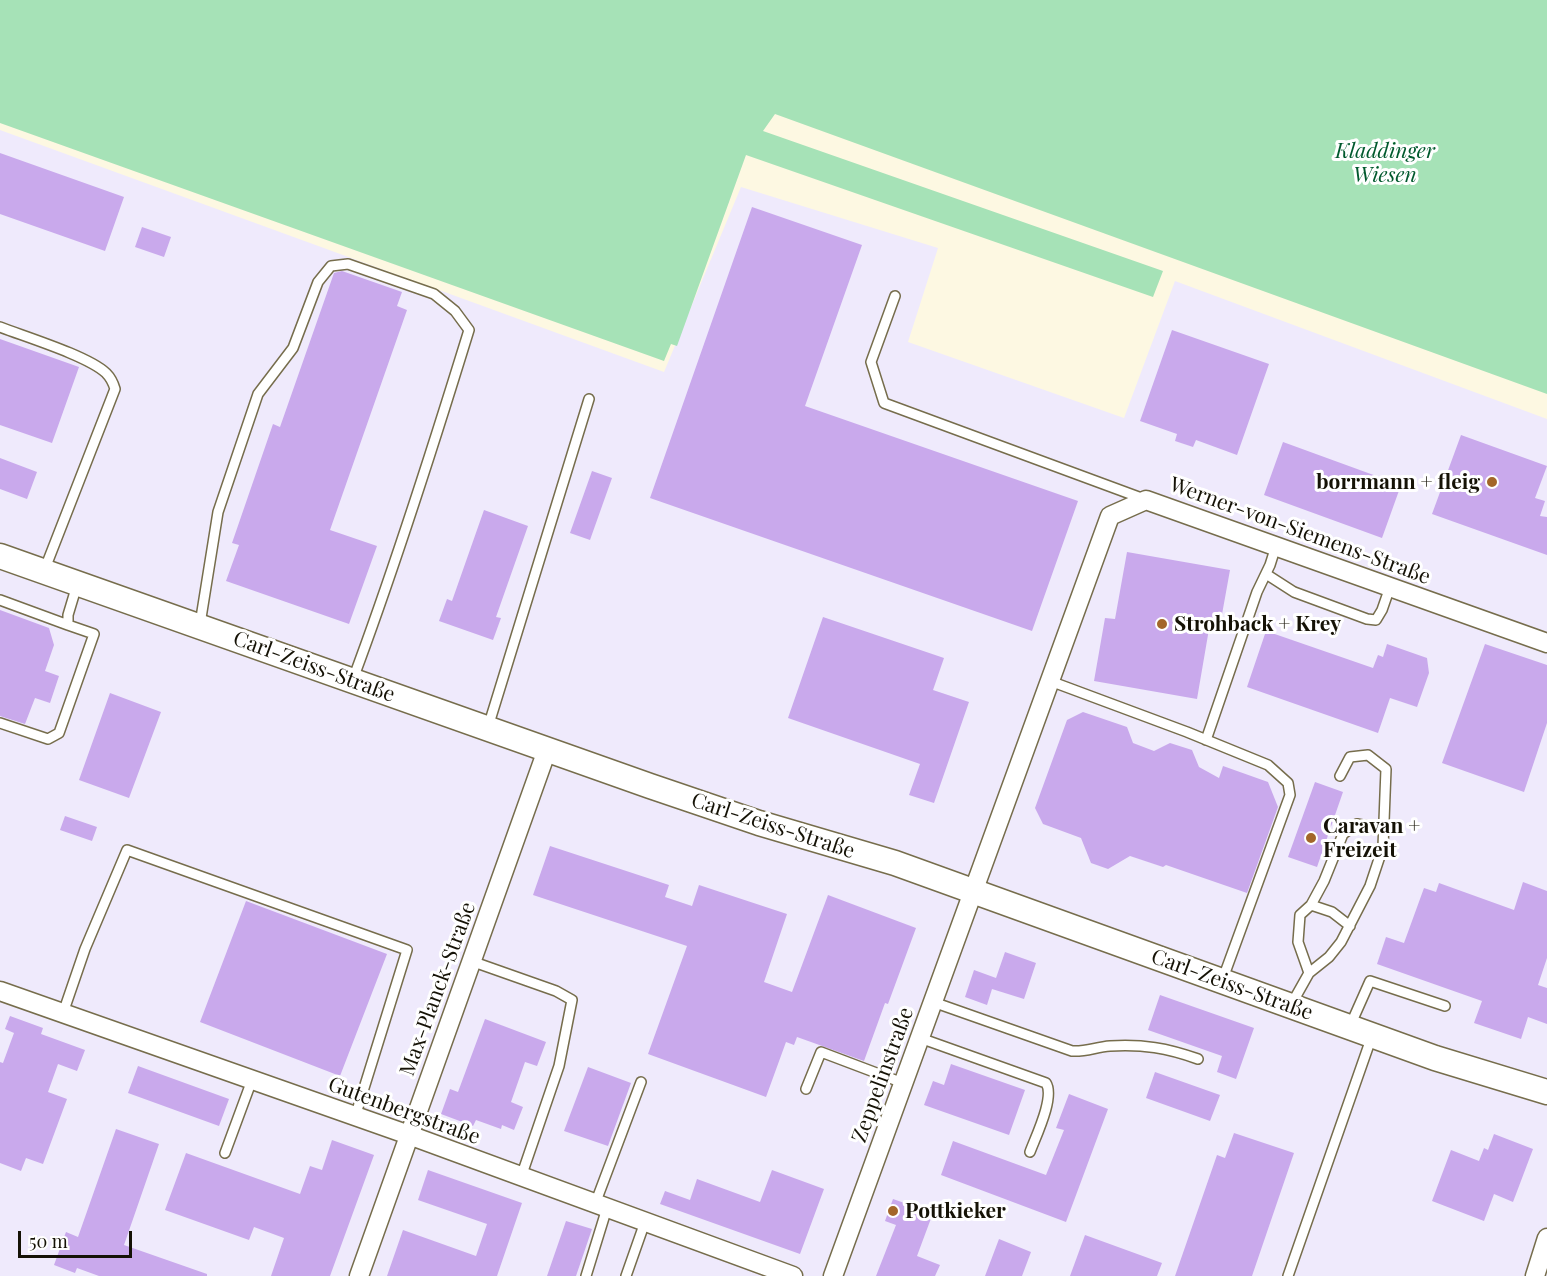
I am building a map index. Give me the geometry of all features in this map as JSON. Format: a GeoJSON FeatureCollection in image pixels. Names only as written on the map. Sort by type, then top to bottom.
{"type":"FeatureCollection","features":[{"type":"Feature","properties":{"kind":"main road","name":"Carl-Zeiss-Straße"},"geometry":{"type":"LineString","coordinates":[[0,555],[547,750],[759,823],[895,863],[1435,1058],[1547,1092]]}},
{"type":"Feature","properties":{"kind":"street","name":"Werner-von-Siemens-Straße"},"geometry":{"type":"LineString","coordinates":[[975,891],[1110,516],[1146,500],[1547,643]]}},
{"type":"Feature","properties":{"kind":"street","name":"Max-Planck-Straße"},"geometry":{"type":"LineString","coordinates":[[359,1276],[547,750]]}},
{"type":"Feature","properties":{"kind":"street","name":"Zeppelinstraße"},"geometry":{"type":"LineString","coordinates":[[833,1276],[975,891]]}},
{"type":"Feature","properties":{"kind":"street","name":"Gutenbergstraße"},"geometry":{"type":"LineString","coordinates":[[0,991],[409,1136],[793,1276]]}},
{"type":"Feature","properties":{"kind":"street"},"geometry":{"type":"LineString","coordinates":[[1535,1276],[1547,1238]]}},
{"type":"Feature","properties":{"kind":"lane"},"geometry":{"type":"LineString","coordinates":[[199,626],[218,512],[258,394],[293,348],[318,282],[331,266],[348,264],[406,283],[434,294],[455,311],[469,330],[431,454],[352,681]]}},
{"type":"Feature","properties":{"kind":"lane"},"geometry":{"type":"LineString","coordinates":[[895,296],[871,362],[884,403],[1146,500]]}},
{"type":"Feature","properties":{"kind":"lane"},"geometry":{"type":"LineString","coordinates":[[0,327],[78,358],[104,371],[112,379],[115,389],[44,571]]}},
{"type":"Feature","properties":{"kind":"lane"},"geometry":{"type":"LineString","coordinates":[[487,729],[589,399]]}},
{"type":"Feature","properties":{"kind":"lane"},"geometry":{"type":"LineString","coordinates":[[1206,740],[1257,592],[1276,546]]}},
{"type":"Feature","properties":{"kind":"lane"},"geometry":{"type":"LineString","coordinates":[[1266,574],[1294,592],[1367,619],[1376,620],[1390,586]]}},
{"type":"Feature","properties":{"kind":"lane"},"geometry":{"type":"LineString","coordinates":[[68,625],[68,615],[77,583]]}},
{"type":"Feature","properties":{"kind":"lane"},"geometry":{"type":"LineString","coordinates":[[0,600],[94,634],[59,734],[48,738],[0,723]]}},
{"type":"Feature","properties":{"kind":"lane"},"geometry":{"type":"LineString","coordinates":[[1050,681],[1268,765],[1288,783],[1290,795],[1222,981]]}},
{"type":"Feature","properties":{"kind":"lane"},"geometry":{"type":"LineString","coordinates":[[1290,1007],[1309,973],[1329,957],[1341,942],[1370,886],[1383,847],[1386,769],[1368,755],[1350,757],[1340,776]]}},
{"type":"Feature","properties":{"kind":"lane"},"geometry":{"type":"LineString","coordinates":[[1309,973],[1298,942],[1300,915],[1311,905],[1324,881],[1343,834],[1357,824],[1383,829]]}},
{"type":"Feature","properties":{"kind":"lane"},"geometry":{"type":"LineString","coordinates":[[63,1013],[85,949],[127,850],[139,854],[408,950],[355,1117]]}},
{"type":"Feature","properties":{"kind":"lane"},"geometry":{"type":"LineString","coordinates":[[1311,905],[1332,912],[1350,926]]}},
{"type":"Feature","properties":{"kind":"lane"},"geometry":{"type":"LineString","coordinates":[[471,961],[556,991],[572,1000],[559,1066],[521,1177]]}},
{"type":"Feature","properties":{"kind":"lane"},"geometry":{"type":"LineString","coordinates":[[1288,1276],[1361,1032],[1370,981],[1446,1006]]}},
{"type":"Feature","properties":{"kind":"lane"},"geometry":{"type":"LineString","coordinates":[[933,1002],[1072,1051],[1092,1051],[1107,1046],[1152,1046],[1198,1059]]}},
{"type":"Feature","properties":{"kind":"lane"},"geometry":{"type":"LineString","coordinates":[[920,1038],[1046,1083],[1050,1089],[1049,1099],[1030,1152]]}},
{"type":"Feature","properties":{"kind":"lane"},"geometry":{"type":"LineString","coordinates":[[806,1089],[821,1052],[903,1083]]}},
{"type":"Feature","properties":{"kind":"lane"},"geometry":{"type":"LineString","coordinates":[[225,1153],[252,1080]]}},
{"type":"Feature","properties":{"kind":"lane"},"geometry":{"type":"LineString","coordinates":[[586,1276],[601,1206],[641,1082]]}},
{"type":"Feature","properties":{"kind":"lane"},"geometry":{"type":"LineString","coordinates":[[626,1276],[645,1222]]}},
{"type":"Feature","properties":{"kind":"shaded area"},"geometry":{"type":"Polygon","coordinates":[[[0,130],[664,372],[741,187],[938,248],[908,342],[1124,418],[1175,281],[1547,419],[1547,1276],[0,1276],[0,130]]]}},
{"type":"Feature","properties":{"kind":"green space","name":"Kladdinger Wiesen"},"geometry":{"type":"Polygon","coordinates":[[[0,0],[1547,0],[1547,394],[775,114],[763,131],[1163,271],[1153,297],[746,155],[677,346],[671,344],[664,361],[0,123],[0,0]]]}},
{"type":"Feature","properties":{"kind":"building"},"geometry":{"type":"Polygon","coordinates":[[[0,153],[124,197],[105,251],[0,214],[0,153]]]}},
{"type":"Feature","properties":{"kind":"building"},"geometry":{"type":"Polygon","coordinates":[[[752,207],[862,245],[805,406],[1078,501],[1032,631],[650,498],[752,207]]]}},
{"type":"Feature","properties":{"kind":"building"},"geometry":{"type":"Polygon","coordinates":[[[142,227],[171,237],[164,257],[135,247],[142,227]]]}},
{"type":"Feature","properties":{"kind":"building"},"geometry":{"type":"Polygon","coordinates":[[[342,271],[402,292],[397,306],[407,310],[330,530],[377,546],[349,624],[226,581],[239,545],[232,543],[273,424],[280,427],[334,273],[342,271]]]}},
{"type":"Feature","properties":{"kind":"building"},"geometry":{"type":"Polygon","coordinates":[[[1172,330],[1269,364],[1237,455],[1196,440],[1193,447],[1175,441],[1177,434],[1140,421],[1172,330]]]}},
{"type":"Feature","properties":{"kind":"building"},"geometry":{"type":"Polygon","coordinates":[[[0,339],[79,367],[52,443],[0,425],[0,339]]]}},
{"type":"Feature","properties":{"kind":"building","name":"borrmann + fleig"},"geometry":{"type":"Polygon","coordinates":[[[1461,435],[1547,466],[1535,498],[1545,501],[1540,516],[1547,517],[1547,555],[1432,514],[1461,435]]]}},
{"type":"Feature","properties":{"kind":"building"},"geometry":{"type":"Polygon","coordinates":[[[1283,442],[1401,485],[1382,538],[1264,495],[1283,442]]]}},
{"type":"Feature","properties":{"kind":"building"},"geometry":{"type":"Polygon","coordinates":[[[0,458],[37,472],[27,499],[0,489],[0,458]]]}},
{"type":"Feature","properties":{"kind":"building"},"geometry":{"type":"Polygon","coordinates":[[[592,471],[612,478],[590,540],[570,533],[592,471]]]}},
{"type":"Feature","properties":{"kind":"building"},"geometry":{"type":"Polygon","coordinates":[[[484,510],[528,526],[496,617],[501,618],[493,640],[439,621],[447,599],[452,601],[484,510]]]}},
{"type":"Feature","properties":{"kind":"building","name":"Strohback + Krey"},"geometry":{"type":"Polygon","coordinates":[[[1127,552],[1230,570],[1219,631],[1209,629],[1197,699],[1094,681],[1105,618],[1115,619],[1127,552]]]}},
{"type":"Feature","properties":{"kind":"building"},"geometry":{"type":"Polygon","coordinates":[[[0,610],[49,628],[54,645],[45,671],[59,676],[50,703],[35,698],[25,724],[0,716],[0,610]]]}},
{"type":"Feature","properties":{"kind":"building"},"geometry":{"type":"Polygon","coordinates":[[[823,617],[944,658],[933,690],[969,702],[934,803],[909,795],[920,764],[788,718],[823,617]]]}},
{"type":"Feature","properties":{"kind":"building"},"geometry":{"type":"Polygon","coordinates":[[[1266,631],[1373,668],[1378,655],[1383,657],[1387,644],[1427,658],[1429,673],[1417,707],[1390,698],[1378,733],[1247,687],[1266,631]]]}},
{"type":"Feature","properties":{"kind":"building"},"geometry":{"type":"Polygon","coordinates":[[[1485,644],[1547,665],[1547,723],[1524,792],[1442,763],[1485,644]]]}},
{"type":"Feature","properties":{"kind":"building"},"geometry":{"type":"Polygon","coordinates":[[[110,693],[161,712],[129,798],[79,780],[110,693]]]}},
{"type":"Feature","properties":{"kind":"building"},"geometry":{"type":"Polygon","coordinates":[[[1083,712],[1127,727],[1133,743],[1154,751],[1170,743],[1192,750],[1199,767],[1219,778],[1223,766],[1268,782],[1278,807],[1247,893],[1166,865],[1163,867],[1130,856],[1108,869],[1091,863],[1081,838],[1043,824],[1035,808],[1067,720],[1083,712]]]}},
{"type":"Feature","properties":{"kind":"building","name":"Caravan + Freizeit"},"geometry":{"type":"Polygon","coordinates":[[[1315,782],[1343,792],[1317,867],[1288,857],[1315,782]]]}},
{"type":"Feature","properties":{"kind":"building"},"geometry":{"type":"Polygon","coordinates":[[[65,816],[97,827],[92,841],[60,830],[65,816]]]}},
{"type":"Feature","properties":{"kind":"building"},"geometry":{"type":"Polygon","coordinates":[[[550,846],[669,885],[665,897],[692,906],[699,885],[787,914],[764,982],[792,992],[828,895],[916,928],[864,1061],[797,1037],[794,1045],[786,1042],[766,1097],[648,1054],[687,946],[533,895],[550,846]]]}},
{"type":"Feature","properties":{"kind":"building"},"geometry":{"type":"Polygon","coordinates":[[[1523,882],[1547,891],[1547,958],[1538,985],[1547,988],[1547,1024],[1528,1017],[1521,1039],[1474,1023],[1482,1001],[1377,964],[1386,937],[1404,943],[1424,888],[1436,892],[1439,883],[1514,910],[1523,882]]]}},
{"type":"Feature","properties":{"kind":"building"},"geometry":{"type":"Polygon","coordinates":[[[246,901],[387,954],[340,1076],[200,1022],[246,901]]]}},
{"type":"Feature","properties":{"kind":"building"},"geometry":{"type":"Polygon","coordinates":[[[1005,952],[1036,963],[1024,999],[992,989],[987,1005],[965,997],[974,970],[996,978],[1005,952]]]}},
{"type":"Feature","properties":{"kind":"building"},"geometry":{"type":"Polygon","coordinates":[[[1160,995],[1254,1028],[1236,1079],[1217,1072],[1222,1056],[1148,1030],[1160,995]]]}},
{"type":"Feature","properties":{"kind":"building"},"geometry":{"type":"Polygon","coordinates":[[[10,1016],[43,1028],[41,1034],[85,1050],[77,1071],[58,1064],[48,1092],[67,1099],[43,1164],[26,1158],[21,1171],[0,1163],[0,1062],[3,1063],[14,1033],[5,1029],[10,1016]]]}},
{"type":"Feature","properties":{"kind":"building"},"geometry":{"type":"Polygon","coordinates":[[[485,1019],[546,1042],[537,1066],[525,1062],[511,1102],[523,1107],[514,1130],[502,1125],[501,1129],[476,1120],[473,1126],[441,1114],[450,1089],[458,1092],[485,1019]]]}},
{"type":"Feature","properties":{"kind":"building"},"geometry":{"type":"Polygon","coordinates":[[[951,1064],[1025,1090],[1009,1135],[924,1105],[933,1081],[944,1085],[951,1064]]]}},
{"type":"Feature","properties":{"kind":"building"},"geometry":{"type":"Polygon","coordinates":[[[138,1066],[229,1099],[219,1126],[128,1093],[138,1066]]]}},
{"type":"Feature","properties":{"kind":"building"},"geometry":{"type":"Polygon","coordinates":[[[588,1067],[631,1083],[608,1146],[564,1131],[588,1067]]]}},
{"type":"Feature","properties":{"kind":"building"},"geometry":{"type":"Polygon","coordinates":[[[1155,1072],[1220,1095],[1210,1121],[1146,1098],[1155,1072]]]}},
{"type":"Feature","properties":{"kind":"building"},"geometry":{"type":"Polygon","coordinates":[[[1069,1094],[1108,1109],[1066,1222],[941,1175],[953,1141],[1046,1175],[1064,1130],[1056,1128],[1069,1094]]]}},
{"type":"Feature","properties":{"kind":"building"},"geometry":{"type":"Polygon","coordinates":[[[116,1129],[159,1144],[124,1245],[207,1274],[207,1276],[99,1276],[77,1268],[75,1273],[54,1265],[66,1232],[78,1237],[116,1129]]]}},
{"type":"Feature","properties":{"kind":"building"},"geometry":{"type":"Polygon","coordinates":[[[1234,1133],[1294,1153],[1252,1276],[1175,1276],[1217,1155],[1225,1158],[1234,1133]]]}},
{"type":"Feature","properties":{"kind":"building"},"geometry":{"type":"Polygon","coordinates":[[[1494,1134],[1533,1149],[1513,1202],[1494,1194],[1484,1221],[1432,1201],[1451,1150],[1479,1161],[1484,1148],[1488,1150],[1494,1134]]]}},
{"type":"Feature","properties":{"kind":"building"},"geometry":{"type":"Polygon","coordinates":[[[332,1140],[374,1155],[330,1276],[271,1276],[284,1238],[254,1227],[249,1240],[165,1210],[186,1153],[300,1194],[310,1166],[322,1170],[332,1140]]]}},
{"type":"Feature","properties":{"kind":"building"},"geometry":{"type":"Polygon","coordinates":[[[428,1170],[522,1203],[497,1276],[387,1276],[403,1230],[476,1256],[487,1224],[418,1200],[428,1170]]]}},
{"type":"Feature","properties":{"kind":"building"},"geometry":{"type":"Polygon","coordinates":[[[772,1170],[824,1189],[800,1254],[660,1204],[665,1191],[690,1200],[697,1179],[760,1202],[772,1170]]]}},
{"type":"Feature","properties":{"kind":"building"},"geometry":{"type":"Polygon","coordinates":[[[893,1199],[933,1213],[917,1256],[940,1265],[935,1276],[876,1276],[896,1225],[885,1221],[893,1199]]]}},
{"type":"Feature","properties":{"kind":"building"},"geometry":{"type":"Polygon","coordinates":[[[566,1221],[592,1229],[576,1276],[547,1276],[566,1221]]]}},
{"type":"Feature","properties":{"kind":"building"},"geometry":{"type":"Polygon","coordinates":[[[1085,1235],[1162,1263],[1157,1276],[1070,1276],[1085,1235]]]}},
{"type":"Feature","properties":{"kind":"building"},"geometry":{"type":"Polygon","coordinates":[[[999,1239],[1031,1252],[1022,1276],[985,1276],[999,1239]]]}},
{"type":"Feature","properties":{"kind":"place","name":"borrmann + fleig"},"geometry":{"type":"Point","coordinates":[1492,482]}},
{"type":"Feature","properties":{"kind":"place","name":"Strohback + Krey"},"geometry":{"type":"Point","coordinates":[1162,624]}},
{"type":"Feature","properties":{"kind":"place","name":"Caravan + Freizeit"},"geometry":{"type":"Point","coordinates":[1311,838]}},
{"type":"Feature","properties":{"kind":"place","name":"Pottkieker"},"geometry":{"type":"Point","coordinates":[893,1211]}}]}
